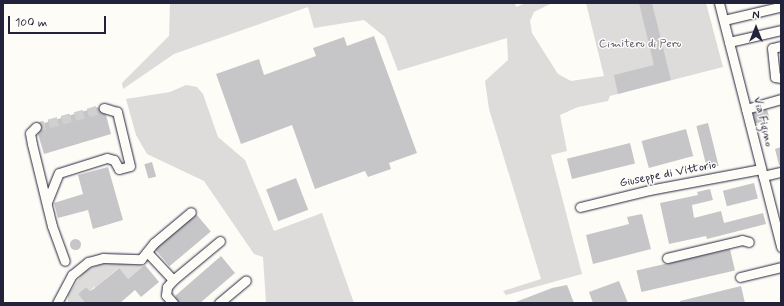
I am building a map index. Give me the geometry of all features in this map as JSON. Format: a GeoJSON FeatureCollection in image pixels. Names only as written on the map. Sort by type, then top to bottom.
{"type":"FeatureCollection","features":[{"type":"Feature","properties":{"kind":"street","name":"Via Figino"},"geometry":{"type":"LineString","coordinates":[[719,3],[781,247]]}},
{"type":"Feature","properties":{"kind":"street"},"geometry":{"type":"LineString","coordinates":[[724,20],[779,7]]}},
{"type":"Feature","properties":{"kind":"street"},"geometry":{"type":"LineString","coordinates":[[729,42],[781,30]]}},
{"type":"Feature","properties":{"kind":"street"},"geometry":{"type":"LineString","coordinates":[[781,46],[772,48],[775,77],[781,78]]}},
{"type":"Feature","properties":{"kind":"street"},"geometry":{"type":"LineString","coordinates":[[746,108],[781,99]]}},
{"type":"Feature","properties":{"kind":"street"},"geometry":{"type":"LineString","coordinates":[[47,202],[59,173],[106,158],[114,160],[119,169],[130,166],[117,112],[104,108]]}},
{"type":"Feature","properties":{"kind":"street"},"geometry":{"type":"LineString","coordinates":[[36,127],[30,137],[69,280]]}},
{"type":"Feature","properties":{"kind":"street","name":"Giuseppe di Vittorio"},"geometry":{"type":"LineString","coordinates":[[580,207],[648,190],[762,173],[781,172]]}},
{"type":"Feature","properties":{"kind":"street"},"geometry":{"type":"LineString","coordinates":[[60,300],[69,280],[82,266],[96,259],[134,260],[148,252],[191,212]]}},
{"type":"Feature","properties":{"kind":"street"},"geometry":{"type":"LineString","coordinates":[[667,258],[742,240],[749,242]]}},
{"type":"Feature","properties":{"kind":"street"},"geometry":{"type":"LineString","coordinates":[[173,303],[166,292],[173,280],[220,241]]}},
{"type":"Feature","properties":{"kind":"street"},"geometry":{"type":"LineString","coordinates":[[148,252],[173,280]]}},
{"type":"Feature","properties":{"kind":"street"},"geometry":{"type":"LineString","coordinates":[[740,277],[781,267]]}},
{"type":"Feature","properties":{"kind":"street"},"geometry":{"type":"LineString","coordinates":[[219,303],[246,280]]}},
{"type":"Feature","properties":{"kind":"green space","name":"Cimitero di Pero"},"geometry":{"type":"Polygon","coordinates":[[[170,3],[515,3],[516,7],[526,3],[552,3],[534,12],[530,21],[532,33],[558,74],[571,81],[604,76],[586,3],[706,3],[723,67],[610,96],[608,101],[578,107],[560,115],[567,151],[551,155],[582,274],[506,295],[503,291],[541,279],[489,109],[485,81],[508,60],[507,38],[398,71],[385,37],[364,20],[314,28],[308,7],[174,54],[123,89],[122,83],[169,36],[170,3]]]}},
{"type":"Feature","properties":{"kind":"green space"},"geometry":{"type":"Polygon","coordinates":[[[186,85],[197,87],[203,94],[218,137],[245,160],[274,231],[322,213],[354,303],[266,303],[263,257],[254,254],[204,181],[147,154],[136,135],[126,99],[170,92],[186,85]]]}},
{"type":"Feature","properties":{"kind":"green space"},"geometry":{"type":"Polygon","coordinates":[[[108,261],[145,266],[128,279],[118,268],[101,283],[102,296],[94,287],[90,291],[86,287],[78,294],[85,303],[68,303],[68,295],[84,271],[108,261]]]}},
{"type":"Feature","properties":{"kind":"building"},"geometry":{"type":"Polygon","coordinates":[[[639,3],[652,3],[671,80],[618,94],[614,75],[654,65],[639,3]]]}},
{"type":"Feature","properties":{"kind":"building"},"geometry":{"type":"Polygon","coordinates":[[[374,36],[417,153],[389,163],[391,169],[368,177],[365,171],[315,189],[292,125],[241,144],[216,74],[259,59],[264,75],[316,56],[313,48],[344,37],[347,46],[374,36]]]}},
{"type":"Feature","properties":{"kind":"building"},"geometry":{"type":"Polygon","coordinates":[[[98,107],[106,115],[111,134],[44,154],[38,134],[41,124],[98,107]]]}},
{"type":"Feature","properties":{"kind":"building"},"geometry":{"type":"Polygon","coordinates":[[[767,109],[770,120],[755,124],[753,113],[767,109]]]}},
{"type":"Feature","properties":{"kind":"building"},"geometry":{"type":"Polygon","coordinates":[[[708,123],[719,166],[707,169],[696,126],[708,123]]]}},
{"type":"Feature","properties":{"kind":"building"},"geometry":{"type":"Polygon","coordinates":[[[686,129],[693,156],[649,168],[642,141],[686,129]]]}},
{"type":"Feature","properties":{"kind":"building"},"geometry":{"type":"Polygon","coordinates":[[[630,143],[635,163],[572,179],[567,159],[630,143]]]}},
{"type":"Feature","properties":{"kind":"building"},"geometry":{"type":"Polygon","coordinates":[[[781,147],[781,165],[779,165],[775,149],[781,147]]]}},
{"type":"Feature","properties":{"kind":"building"},"geometry":{"type":"Polygon","coordinates":[[[152,162],[156,176],[148,179],[144,164],[152,162]]]}},
{"type":"Feature","properties":{"kind":"building"},"geometry":{"type":"Polygon","coordinates":[[[108,167],[123,220],[93,229],[88,210],[58,218],[54,203],[83,194],[78,175],[108,167]]]}},
{"type":"Feature","properties":{"kind":"building"},"geometry":{"type":"Polygon","coordinates":[[[296,178],[308,210],[278,221],[266,189],[296,178]]]}},
{"type":"Feature","properties":{"kind":"building"},"geometry":{"type":"Polygon","coordinates":[[[754,183],[758,199],[727,206],[723,191],[754,183]]]}},
{"type":"Feature","properties":{"kind":"building"},"geometry":{"type":"Polygon","coordinates":[[[710,189],[713,200],[692,205],[694,218],[721,211],[724,223],[763,213],[766,224],[707,239],[706,236],[669,244],[660,203],[698,195],[697,192],[710,189]]]}},
{"type":"Feature","properties":{"kind":"building"},"geometry":{"type":"Polygon","coordinates":[[[196,214],[211,232],[169,266],[155,249],[196,214]]]}},
{"type":"Feature","properties":{"kind":"building"},"geometry":{"type":"Polygon","coordinates":[[[642,214],[651,249],[593,264],[586,235],[629,224],[627,217],[642,214]]]}},
{"type":"Feature","properties":{"kind":"building"},"geometry":{"type":"Polygon","coordinates":[[[73,239],[77,239],[79,240],[79,248],[73,249],[70,246],[70,242],[73,239]]]}},
{"type":"Feature","properties":{"kind":"building"},"geometry":{"type":"Polygon","coordinates":[[[730,249],[735,270],[641,292],[636,271],[730,249]]]}},
{"type":"Feature","properties":{"kind":"building"},"geometry":{"type":"Polygon","coordinates":[[[221,256],[235,273],[200,303],[179,303],[175,296],[221,256]]]}},
{"type":"Feature","properties":{"kind":"building"},"geometry":{"type":"Polygon","coordinates":[[[145,265],[159,282],[141,297],[135,290],[120,303],[85,303],[78,294],[86,287],[90,291],[95,288],[119,268],[128,279],[145,265]]]}},
{"type":"Feature","properties":{"kind":"building"},"geometry":{"type":"Polygon","coordinates":[[[619,281],[628,303],[593,303],[589,292],[619,281]]]}},
{"type":"Feature","properties":{"kind":"building"},"geometry":{"type":"Polygon","coordinates":[[[567,285],[574,303],[513,303],[552,288],[567,285]]]}},
{"type":"Feature","properties":{"kind":"building"},"geometry":{"type":"Polygon","coordinates":[[[741,286],[745,303],[680,303],[680,301],[741,286]]]}},
{"type":"Feature","properties":{"kind":"tunnel"},"geometry":{"type":"LineString","coordinates":[[36,127],[104,108]]}}]}
